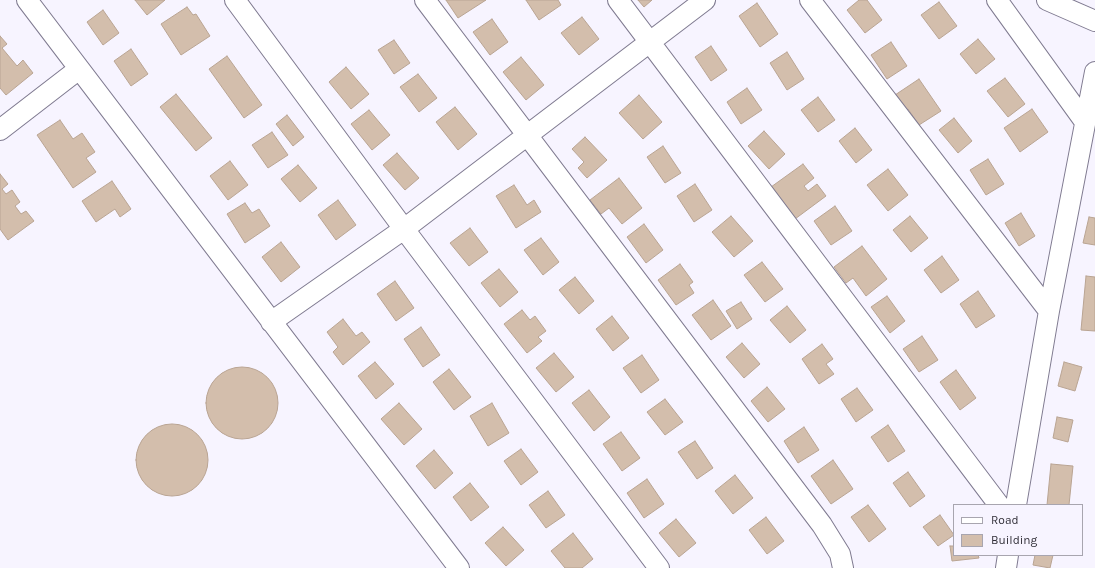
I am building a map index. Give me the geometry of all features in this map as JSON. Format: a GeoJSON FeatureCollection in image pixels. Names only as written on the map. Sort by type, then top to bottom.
{"type":"FeatureCollection","features":[{"type":"Feature","properties":{"kind":"street"},"geometry":{"type":"LineString","coordinates":[[26,0],[459,568]]}},
{"type":"Feature","properties":{"kind":"street"},"geometry":{"type":"LineString","coordinates":[[236,0],[404,229],[659,568]]}},
{"type":"Feature","properties":{"kind":"street"},"geometry":{"type":"LineString","coordinates":[[424,0],[822,525],[840,554],[843,568]]}},
{"type":"Feature","properties":{"kind":"street"},"geometry":{"type":"LineString","coordinates":[[618,0],[998,504]]}},
{"type":"Feature","properties":{"kind":"street"},"geometry":{"type":"LineString","coordinates":[[271,322],[404,229],[705,0]]}},
{"type":"Feature","properties":{"kind":"street"},"geometry":{"type":"LineString","coordinates":[[810,0],[1050,311]]}},
{"type":"Feature","properties":{"kind":"street"},"geometry":{"type":"LineString","coordinates":[[997,0],[1085,122]]}},
{"type":"Feature","properties":{"kind":"street"},"geometry":{"type":"LineString","coordinates":[[1047,0],[1095,21]]}},
{"type":"Feature","properties":{"kind":"street"},"geometry":{"type":"LineString","coordinates":[[0,130],[79,69]]}},
{"type":"Feature","properties":{"kind":"street"},"geometry":{"type":"LineString","coordinates":[[1016,504],[1050,311],[1095,72]]}},
{"type":"Feature","properties":{"kind":"street"},"geometry":{"type":"LineString","coordinates":[[1006,568],[1008,556]]}},
{"type":"Feature","properties":{"kind":"building"},"geometry":{"type":"Polygon","coordinates":[[[135,0],[165,0],[147,15],[135,0]]]}},
{"type":"Feature","properties":{"kind":"building"},"geometry":{"type":"Polygon","coordinates":[[[446,0],[486,0],[458,18],[446,0]]]}},
{"type":"Feature","properties":{"kind":"building"},"geometry":{"type":"Polygon","coordinates":[[[526,0],[558,0],[561,5],[539,20],[526,0]]]}},
{"type":"Feature","properties":{"kind":"building"},"geometry":{"type":"Polygon","coordinates":[[[638,0],[652,0],[644,7],[638,0]]]}},
{"type":"Feature","properties":{"kind":"building"},"geometry":{"type":"Polygon","coordinates":[[[859,0],[867,0],[882,20],[865,33],[847,10],[859,0]]]}},
{"type":"Feature","properties":{"kind":"building"},"geometry":{"type":"Polygon","coordinates":[[[939,2],[957,26],[939,39],[921,15],[939,2]]]}},
{"type":"Feature","properties":{"kind":"building"},"geometry":{"type":"Polygon","coordinates":[[[757,3],[778,34],[760,47],[739,16],[757,3]]]}},
{"type":"Feature","properties":{"kind":"building"},"geometry":{"type":"Polygon","coordinates":[[[187,7],[193,15],[196,14],[210,36],[181,55],[161,24],[187,7]]]}},
{"type":"Feature","properties":{"kind":"building"},"geometry":{"type":"Polygon","coordinates":[[[103,10],[119,33],[103,45],[87,22],[103,10]]]}},
{"type":"Feature","properties":{"kind":"building"},"geometry":{"type":"Polygon","coordinates":[[[582,17],[599,39],[579,55],[561,33],[582,17]]]}},
{"type":"Feature","properties":{"kind":"building"},"geometry":{"type":"Polygon","coordinates":[[[492,19],[508,42],[490,55],[473,32],[492,19]]]}},
{"type":"Feature","properties":{"kind":"building"},"geometry":{"type":"Polygon","coordinates":[[[0,36],[7,44],[2,48],[17,66],[23,60],[33,73],[6,95],[0,88],[0,36]]]}},
{"type":"Feature","properties":{"kind":"building"},"geometry":{"type":"Polygon","coordinates":[[[978,39],[995,59],[976,74],[960,54],[978,39]]]}},
{"type":"Feature","properties":{"kind":"building"},"geometry":{"type":"Polygon","coordinates":[[[394,40],[410,63],[394,74],[378,50],[394,40]]]}},
{"type":"Feature","properties":{"kind":"building"},"geometry":{"type":"Polygon","coordinates":[[[891,42],[907,66],[887,79],[871,55],[891,42]]]}},
{"type":"Feature","properties":{"kind":"building"},"geometry":{"type":"Polygon","coordinates":[[[711,46],[727,70],[711,81],[695,57],[711,46]]]}},
{"type":"Feature","properties":{"kind":"building"},"geometry":{"type":"Polygon","coordinates":[[[131,49],[148,74],[131,86],[114,61],[131,49]]]}},
{"type":"Feature","properties":{"kind":"building"},"geometry":{"type":"Polygon","coordinates":[[[787,52],[804,79],[787,90],[770,63],[787,52]]]}},
{"type":"Feature","properties":{"kind":"building"},"geometry":{"type":"Polygon","coordinates":[[[227,56],[262,105],[244,118],[209,69],[227,56]]]}},
{"type":"Feature","properties":{"kind":"building"},"geometry":{"type":"Polygon","coordinates":[[[521,57],[544,85],[526,100],[503,72],[521,57]]]}},
{"type":"Feature","properties":{"kind":"building"},"geometry":{"type":"Polygon","coordinates":[[[346,67],[369,94],[351,109],[329,82],[346,67]]]}},
{"type":"Feature","properties":{"kind":"building"},"geometry":{"type":"Polygon","coordinates":[[[418,74],[437,98],[419,112],[400,87],[418,74]]]}},
{"type":"Feature","properties":{"kind":"building"},"geometry":{"type":"Polygon","coordinates":[[[1005,78],[1025,104],[1008,117],[987,91],[1005,78]]]}},
{"type":"Feature","properties":{"kind":"building"},"geometry":{"type":"Polygon","coordinates":[[[919,79],[941,111],[919,125],[908,109],[903,112],[892,97],[919,79]]]}},
{"type":"Feature","properties":{"kind":"building"},"geometry":{"type":"Polygon","coordinates":[[[747,88],[762,110],[741,124],[727,102],[747,88]]]}},
{"type":"Feature","properties":{"kind":"building"},"geometry":{"type":"Polygon","coordinates":[[[176,94],[212,138],[196,151],[160,107],[176,94]]]}},
{"type":"Feature","properties":{"kind":"building"},"geometry":{"type":"Polygon","coordinates":[[[639,95],[662,122],[643,139],[619,113],[639,95]]]}},
{"type":"Feature","properties":{"kind":"building"},"geometry":{"type":"Polygon","coordinates":[[[818,97],[835,120],[818,132],[801,110],[818,97]]]}},
{"type":"Feature","properties":{"kind":"building"},"geometry":{"type":"Polygon","coordinates":[[[455,107],[477,134],[458,150],[436,122],[455,107]]]}},
{"type":"Feature","properties":{"kind":"building"},"geometry":{"type":"Polygon","coordinates":[[[1032,109],[1048,132],[1020,152],[1004,128],[1032,109]]]}},
{"type":"Feature","properties":{"kind":"building"},"geometry":{"type":"Polygon","coordinates":[[[369,110],[390,135],[372,150],[351,124],[369,110]]]}},
{"type":"Feature","properties":{"kind":"building"},"geometry":{"type":"Polygon","coordinates":[[[287,115],[304,137],[293,146],[276,124],[287,115]]]}},
{"type":"Feature","properties":{"kind":"building"},"geometry":{"type":"Polygon","coordinates":[[[954,118],[972,141],[958,153],[939,130],[954,118]]]}},
{"type":"Feature","properties":{"kind":"building"},"geometry":{"type":"Polygon","coordinates":[[[60,120],[73,139],[82,133],[95,152],[86,158],[96,172],[73,188],[37,135],[60,120]]]}},
{"type":"Feature","properties":{"kind":"building"},"geometry":{"type":"Polygon","coordinates":[[[855,128],[872,150],[856,163],[839,141],[855,128]]]}},
{"type":"Feature","properties":{"kind":"building"},"geometry":{"type":"Polygon","coordinates":[[[764,131],[785,154],[769,169],[748,146],[764,131]]]}},
{"type":"Feature","properties":{"kind":"building"},"geometry":{"type":"Polygon","coordinates":[[[272,132],[288,155],[268,168],[252,145],[272,132]]]}},
{"type":"Feature","properties":{"kind":"building"},"geometry":{"type":"Polygon","coordinates":[[[585,137],[607,160],[587,178],[578,168],[584,162],[572,149],[585,137]]]}},
{"type":"Feature","properties":{"kind":"building"},"geometry":{"type":"Polygon","coordinates":[[[663,146],[681,173],[665,183],[647,157],[663,146]]]}},
{"type":"Feature","properties":{"kind":"building"},"geometry":{"type":"Polygon","coordinates":[[[397,153],[419,178],[405,190],[383,165],[397,153]]]}},
{"type":"Feature","properties":{"kind":"building"},"geometry":{"type":"Polygon","coordinates":[[[988,159],[1004,184],[986,195],[970,170],[988,159]]]}},
{"type":"Feature","properties":{"kind":"building"},"geometry":{"type":"Polygon","coordinates":[[[230,161],[248,185],[228,200],[210,176],[230,161]]]}},
{"type":"Feature","properties":{"kind":"building"},"geometry":{"type":"Polygon","coordinates":[[[803,164],[814,178],[804,186],[808,191],[817,184],[826,196],[795,219],[771,187],[803,164]]]}},
{"type":"Feature","properties":{"kind":"building"},"geometry":{"type":"Polygon","coordinates":[[[298,165],[317,188],[300,202],[281,179],[298,165]]]}},
{"type":"Feature","properties":{"kind":"building"},"geometry":{"type":"Polygon","coordinates":[[[888,169],[908,195],[888,211],[867,185],[888,169]]]}},
{"type":"Feature","properties":{"kind":"building"},"geometry":{"type":"Polygon","coordinates":[[[0,174],[8,184],[2,189],[6,194],[12,190],[20,202],[15,206],[21,214],[26,211],[34,221],[8,240],[0,229],[0,174]]]}},
{"type":"Feature","properties":{"kind":"building"},"geometry":{"type":"Polygon","coordinates":[[[619,178],[642,208],[622,224],[609,208],[601,214],[590,200],[619,178]]]}},
{"type":"Feature","properties":{"kind":"building"},"geometry":{"type":"Polygon","coordinates":[[[112,181],[131,209],[120,217],[115,209],[96,222],[82,201],[112,181]]]}},
{"type":"Feature","properties":{"kind":"building"},"geometry":{"type":"Polygon","coordinates":[[[695,184],[712,210],[694,222],[677,196],[695,184]]]}},
{"type":"Feature","properties":{"kind":"building"},"geometry":{"type":"Polygon","coordinates":[[[514,185],[527,205],[534,200],[541,212],[516,228],[496,196],[514,185]]]}},
{"type":"Feature","properties":{"kind":"building"},"geometry":{"type":"Polygon","coordinates":[[[338,200],[356,225],[336,240],[318,215],[338,200]]]}},
{"type":"Feature","properties":{"kind":"building"},"geometry":{"type":"Polygon","coordinates":[[[245,203],[252,213],[259,209],[270,226],[245,243],[227,214],[245,203]]]}},
{"type":"Feature","properties":{"kind":"building"},"geometry":{"type":"Polygon","coordinates":[[[835,206],[852,231],[831,245],[814,221],[835,206]]]}},
{"type":"Feature","properties":{"kind":"building"},"geometry":{"type":"Polygon","coordinates":[[[1021,213],[1035,236],[1019,246],[1005,223],[1021,213]]]}},
{"type":"Feature","properties":{"kind":"building"},"geometry":{"type":"Polygon","coordinates":[[[731,216],[753,241],[734,257],[712,232],[731,216]]]}},
{"type":"Feature","properties":{"kind":"building"},"geometry":{"type":"Polygon","coordinates":[[[910,216],[928,238],[911,252],[893,230],[910,216]]]}},
{"type":"Feature","properties":{"kind":"building"},"geometry":{"type":"Polygon","coordinates":[[[1089,217],[1095,218],[1095,245],[1083,243],[1089,217]]]}},
{"type":"Feature","properties":{"kind":"building"},"geometry":{"type":"Polygon","coordinates":[[[644,224],[663,250],[646,263],[627,237],[644,224]]]}},
{"type":"Feature","properties":{"kind":"building"},"geometry":{"type":"Polygon","coordinates":[[[470,228],[488,252],[469,266],[450,243],[470,228]]]}},
{"type":"Feature","properties":{"kind":"building"},"geometry":{"type":"Polygon","coordinates":[[[541,238],[559,262],[543,275],[524,250],[541,238]]]}},
{"type":"Feature","properties":{"kind":"building"},"geometry":{"type":"Polygon","coordinates":[[[281,242],[300,267],[281,282],[262,257],[281,242]]]}},
{"type":"Feature","properties":{"kind":"building"},"geometry":{"type":"Polygon","coordinates":[[[862,246],[887,279],[866,296],[853,278],[846,283],[834,267],[862,246]]]}},
{"type":"Feature","properties":{"kind":"building"},"geometry":{"type":"Polygon","coordinates":[[[942,256],[959,280],[941,293],[924,270],[942,256]]]}},
{"type":"Feature","properties":{"kind":"building"},"geometry":{"type":"Polygon","coordinates":[[[762,262],[783,289],[765,302],[744,275],[762,262]]]}},
{"type":"Feature","properties":{"kind":"building"},"geometry":{"type":"Polygon","coordinates":[[[680,264],[693,282],[689,285],[694,293],[676,305],[658,280],[680,264]]]}},
{"type":"Feature","properties":{"kind":"building"},"geometry":{"type":"Polygon","coordinates":[[[499,269],[518,292],[500,307],[481,283],[499,269]]]}},
{"type":"Feature","properties":{"kind":"building"},"geometry":{"type":"Polygon","coordinates":[[[1086,276],[1095,277],[1095,331],[1081,330],[1086,276]]]}},
{"type":"Feature","properties":{"kind":"building"},"geometry":{"type":"Polygon","coordinates":[[[575,277],[594,301],[579,314],[559,290],[575,277]]]}},
{"type":"Feature","properties":{"kind":"building"},"geometry":{"type":"Polygon","coordinates":[[[395,281],[414,308],[396,321],[377,294],[395,281]]]}},
{"type":"Feature","properties":{"kind":"building"},"geometry":{"type":"Polygon","coordinates":[[[978,291],[995,316],[976,328],[960,304],[978,291]]]}},
{"type":"Feature","properties":{"kind":"building"},"geometry":{"type":"Polygon","coordinates":[[[887,296],[905,321],[890,333],[871,307],[887,296]]]}},
{"type":"Feature","properties":{"kind":"building"},"geometry":{"type":"Polygon","coordinates":[[[713,300],[731,326],[711,340],[692,315],[713,300]]]}},
{"type":"Feature","properties":{"kind":"building"},"geometry":{"type":"Polygon","coordinates":[[[741,302],[752,319],[737,329],[726,311],[741,302]]]}},
{"type":"Feature","properties":{"kind":"building"},"geometry":{"type":"Polygon","coordinates":[[[787,306],[806,330],[790,343],[770,320],[787,306]]]}},
{"type":"Feature","properties":{"kind":"building"},"geometry":{"type":"Polygon","coordinates":[[[522,310],[530,320],[535,316],[546,331],[538,337],[542,341],[527,353],[504,324],[522,310]]]}},
{"type":"Feature","properties":{"kind":"building"},"geometry":{"type":"Polygon","coordinates":[[[612,316],[629,338],[613,351],[596,329],[612,316]]]}},
{"type":"Feature","properties":{"kind":"building"},"geometry":{"type":"Polygon","coordinates":[[[343,319],[356,336],[362,332],[370,342],[343,365],[333,352],[338,347],[327,332],[343,319]]]}},
{"type":"Feature","properties":{"kind":"building"},"geometry":{"type":"Polygon","coordinates":[[[421,327],[440,355],[423,367],[404,339],[421,327]]]}},
{"type":"Feature","properties":{"kind":"building"},"geometry":{"type":"Polygon","coordinates":[[[922,336],[938,360],[919,372],[903,349],[922,336]]]}},
{"type":"Feature","properties":{"kind":"building"},"geometry":{"type":"Polygon","coordinates":[[[742,343],[760,364],[744,378],[726,357],[742,343]]]}},
{"type":"Feature","properties":{"kind":"building"},"geometry":{"type":"Polygon","coordinates":[[[822,344],[833,359],[826,364],[834,374],[819,384],[802,359],[822,344]]]}},
{"type":"Feature","properties":{"kind":"building"},"geometry":{"type":"Polygon","coordinates":[[[554,353],[574,377],[556,392],[536,368],[554,353]]]}},
{"type":"Feature","properties":{"kind":"building"},"geometry":{"type":"Polygon","coordinates":[[[642,355],[659,380],[641,393],[623,368],[642,355]]]}},
{"type":"Feature","properties":{"kind":"building"},"geometry":{"type":"Polygon","coordinates":[[[375,362],[394,384],[376,399],[358,376],[375,362]]]}},
{"type":"Feature","properties":{"kind":"building"},"geometry":{"type":"Polygon","coordinates":[[[1064,362],[1082,367],[1075,391],[1058,386],[1064,362]]]}},
{"type":"Feature","properties":{"kind":"building"},"geometry":{"type":"Polygon","coordinates":[[[242,367],[262,373],[272,383],[278,403],[272,423],[262,433],[242,439],[222,433],[212,423],[206,403],[212,383],[222,373],[242,367]]]}},
{"type":"Feature","properties":{"kind":"building"},"geometry":{"type":"Polygon","coordinates":[[[449,369],[471,397],[454,410],[433,382],[449,369]]]}},
{"type":"Feature","properties":{"kind":"building"},"geometry":{"type":"Polygon","coordinates":[[[956,370],[976,398],[960,410],[940,382],[956,370]]]}},
{"type":"Feature","properties":{"kind":"building"},"geometry":{"type":"Polygon","coordinates":[[[767,387],[785,409],[768,422],[751,401],[767,387]]]}},
{"type":"Feature","properties":{"kind":"building"},"geometry":{"type":"Polygon","coordinates":[[[857,388],[873,410],[856,422],[841,399],[857,388]]]}},
{"type":"Feature","properties":{"kind":"building"},"geometry":{"type":"Polygon","coordinates":[[[589,390],[610,417],[594,431],[572,403],[589,390]]]}},
{"type":"Feature","properties":{"kind":"building"},"geometry":{"type":"Polygon","coordinates":[[[665,399],[683,422],[665,435],[647,412],[665,399]]]}},
{"type":"Feature","properties":{"kind":"building"},"geometry":{"type":"Polygon","coordinates":[[[399,403],[422,429],[404,445],[381,419],[399,403]]]}},
{"type":"Feature","properties":{"kind":"building"},"geometry":{"type":"Polygon","coordinates":[[[492,403],[509,433],[488,446],[470,416],[492,403]]]}},
{"type":"Feature","properties":{"kind":"building"},"geometry":{"type":"Polygon","coordinates":[[[1057,417],[1073,420],[1068,442],[1053,438],[1057,417]]]}},
{"type":"Feature","properties":{"kind":"building"},"geometry":{"type":"Polygon","coordinates":[[[172,424],[192,430],[202,440],[208,460],[202,480],[192,490],[172,496],[152,490],[142,480],[136,460],[142,440],[152,430],[172,424]]]}},
{"type":"Feature","properties":{"kind":"building"},"geometry":{"type":"Polygon","coordinates":[[[888,425],[905,451],[888,462],[871,437],[888,425]]]}},
{"type":"Feature","properties":{"kind":"building"},"geometry":{"type":"Polygon","coordinates":[[[804,427],[819,450],[798,463],[784,441],[804,427]]]}},
{"type":"Feature","properties":{"kind":"building"},"geometry":{"type":"Polygon","coordinates":[[[621,432],[640,458],[622,471],[603,444],[621,432]]]}},
{"type":"Feature","properties":{"kind":"building"},"geometry":{"type":"Polygon","coordinates":[[[695,441],[713,468],[697,479],[678,452],[695,441]]]}},
{"type":"Feature","properties":{"kind":"building"},"geometry":{"type":"Polygon","coordinates":[[[521,449],[538,472],[521,485],[504,461],[521,449]]]}},
{"type":"Feature","properties":{"kind":"building"},"geometry":{"type":"Polygon","coordinates":[[[434,450],[453,473],[435,489],[416,466],[434,450]]]}},
{"type":"Feature","properties":{"kind":"building"},"geometry":{"type":"Polygon","coordinates":[[[833,460],[853,489],[831,504],[811,476],[833,460]]]}},
{"type":"Feature","properties":{"kind":"building"},"geometry":{"type":"Polygon","coordinates":[[[1051,464],[1073,466],[1069,504],[1047,504],[1051,464]]]}},
{"type":"Feature","properties":{"kind":"building"},"geometry":{"type":"Polygon","coordinates":[[[908,472],[925,496],[910,507],[893,483],[908,472]]]}},
{"type":"Feature","properties":{"kind":"building"},"geometry":{"type":"Polygon","coordinates":[[[735,475],[753,498],[733,514],[715,491],[735,475]]]}},
{"type":"Feature","properties":{"kind":"building"},"geometry":{"type":"Polygon","coordinates":[[[647,479],[664,504],[644,518],[627,493],[647,479]]]}},
{"type":"Feature","properties":{"kind":"building"},"geometry":{"type":"Polygon","coordinates":[[[470,483],[489,507],[471,521],[453,497],[470,483]]]}},
{"type":"Feature","properties":{"kind":"building"},"geometry":{"type":"Polygon","coordinates":[[[548,491],[565,515],[546,528],[529,505],[548,491]]]}},
{"type":"Feature","properties":{"kind":"building"},"geometry":{"type":"Polygon","coordinates":[[[868,505],[886,529],[869,542],[851,517],[868,505]]]}},
{"type":"Feature","properties":{"kind":"building"},"geometry":{"type":"Polygon","coordinates":[[[940,515],[953,536],[938,546],[923,527],[940,515]]]}},
{"type":"Feature","properties":{"kind":"building"},"geometry":{"type":"Polygon","coordinates":[[[766,517],[784,541],[767,554],[749,530],[766,517]]]}},
{"type":"Feature","properties":{"kind":"building"},"geometry":{"type":"Polygon","coordinates":[[[676,519],[696,543],[679,557],[659,533],[676,519]]]}},
{"type":"Feature","properties":{"kind":"building"},"geometry":{"type":"Polygon","coordinates":[[[503,527],[524,550],[506,566],[485,543],[503,527]]]}},
{"type":"Feature","properties":{"kind":"building"},"geometry":{"type":"Polygon","coordinates":[[[573,533],[593,559],[582,568],[565,568],[551,551],[573,533]]]}},
{"type":"Feature","properties":{"kind":"building"},"geometry":{"type":"Polygon","coordinates":[[[950,546],[953,546],[953,556],[978,556],[979,558],[952,561],[950,546]]]}},
{"type":"Feature","properties":{"kind":"building"},"geometry":{"type":"Polygon","coordinates":[[[1035,556],[1053,556],[1050,568],[1033,565],[1035,556]]]}}]}
